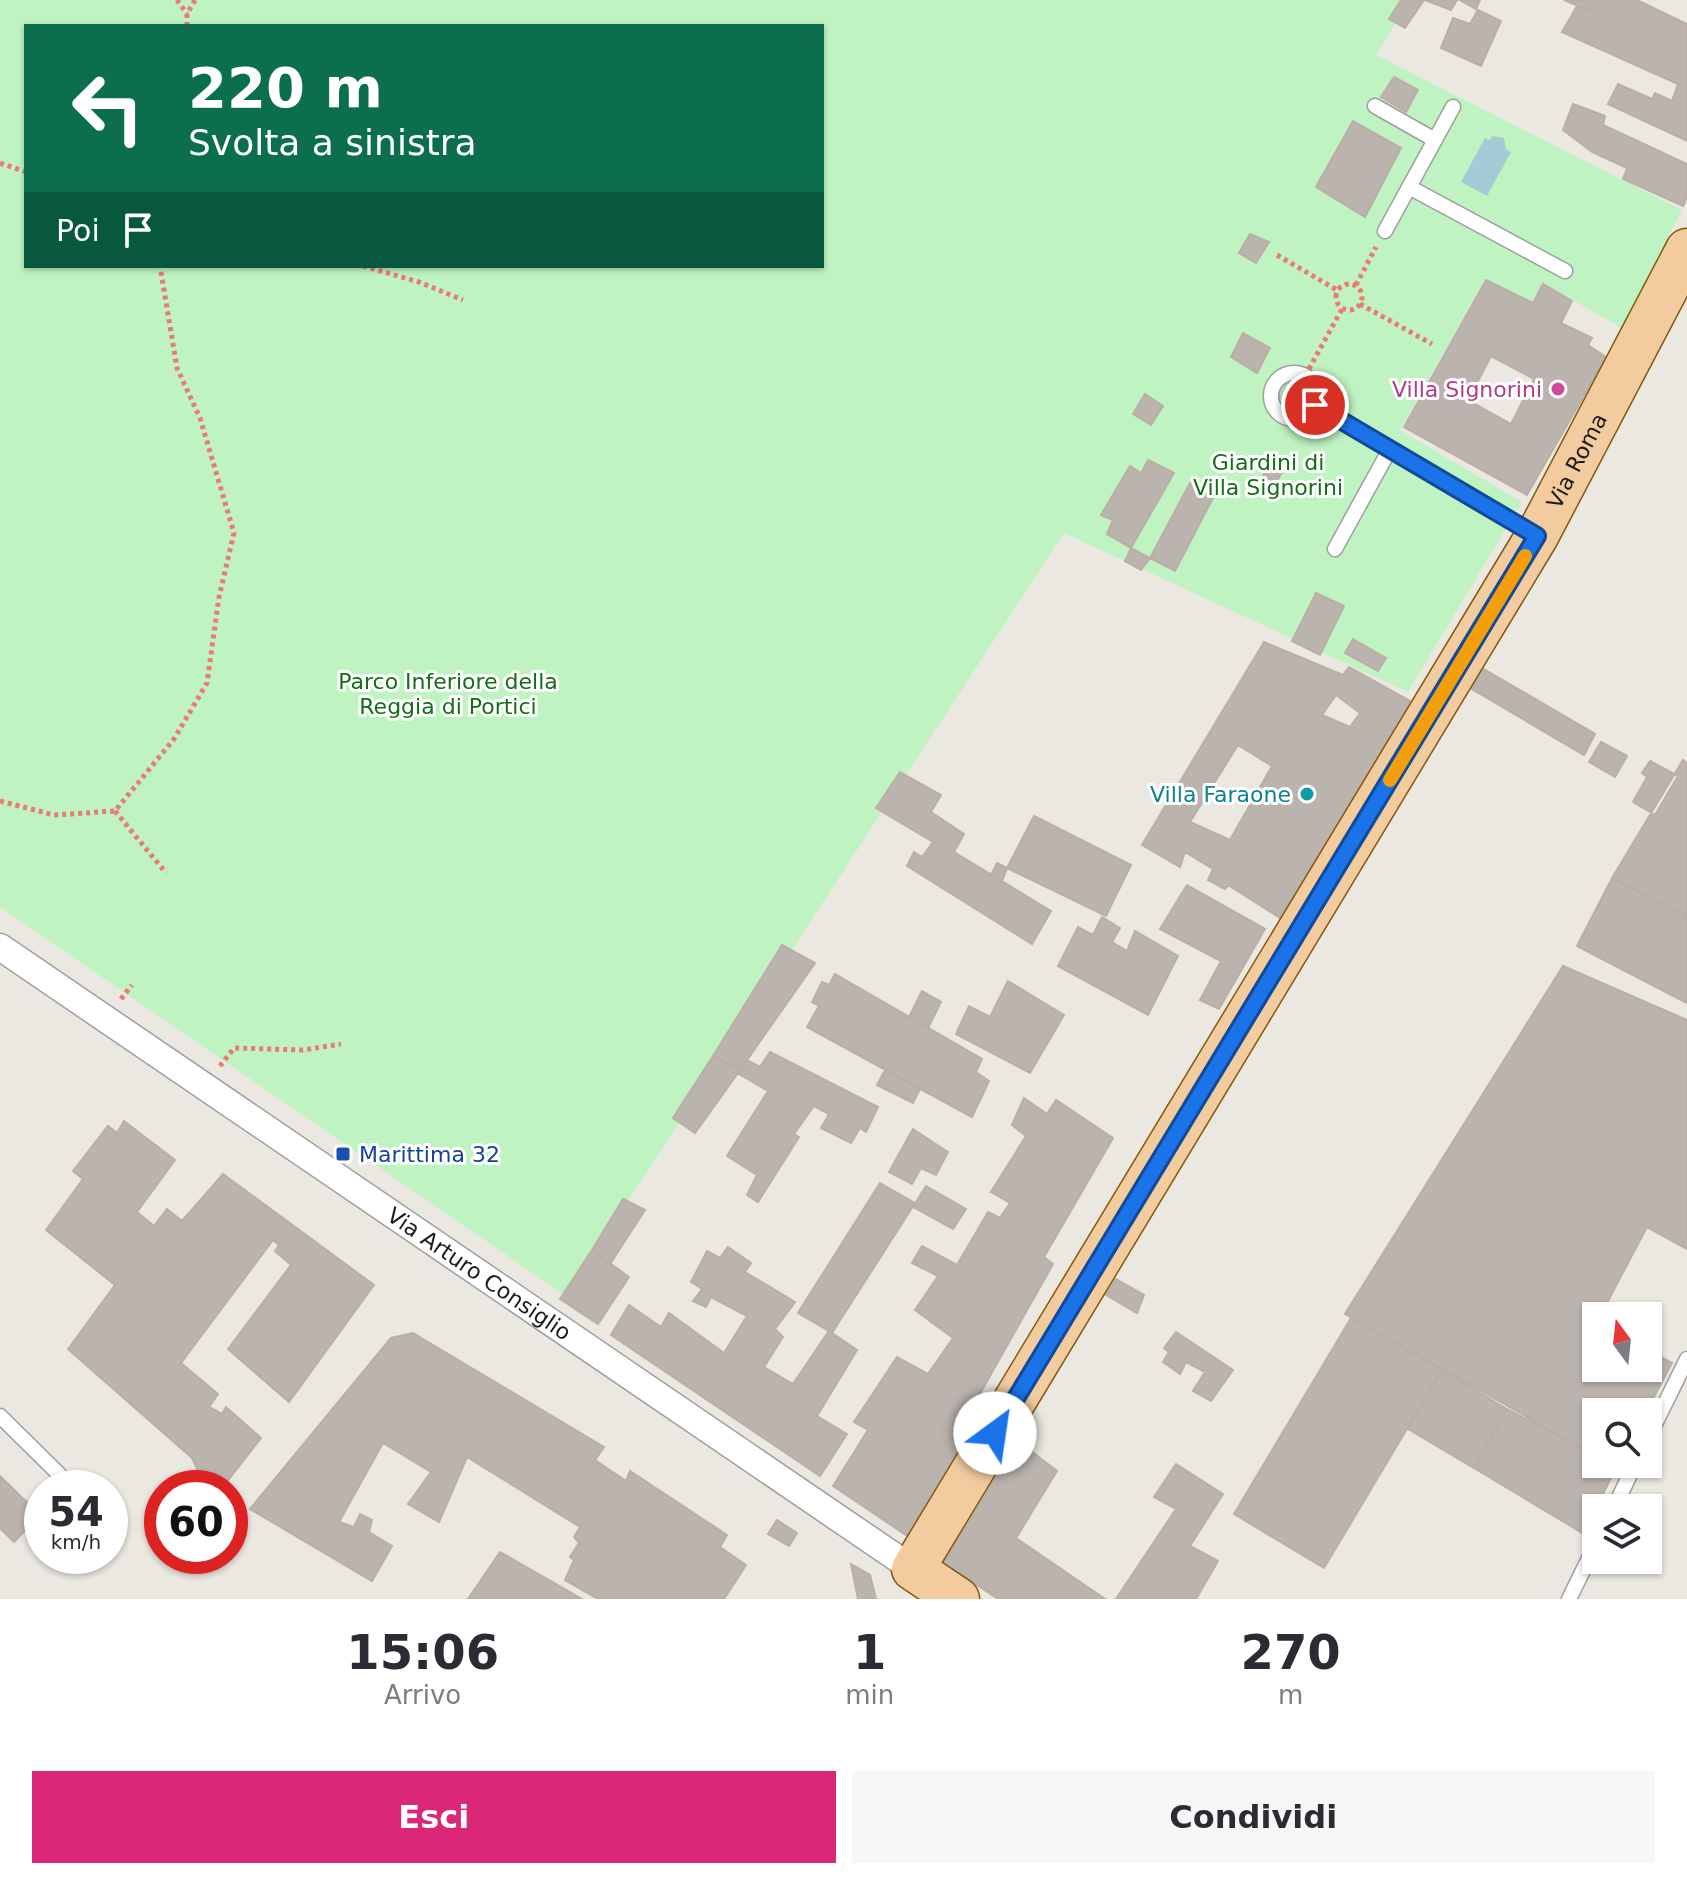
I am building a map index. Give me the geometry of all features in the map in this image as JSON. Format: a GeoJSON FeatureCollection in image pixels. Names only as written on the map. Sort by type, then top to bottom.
{"type":"FeatureCollection","features":[{"type":"Feature","properties":{"kind":"main road","name":"Via Roma"},"geometry":{"type":"LineString","coordinates":[[915,1581],[1537,536],[1687,250]]}},
{"type":"Feature","properties":{"kind":"main road","name":"Via Arturo Consiglio"},"geometry":{"type":"LineString","coordinates":[[915,1581],[958,1599]]}},
{"type":"Feature","properties":{"kind":"street","name":"Via Arturo Consiglio"},"geometry":{"type":"LineString","coordinates":[[0,947],[915,1581]]}},
{"type":"Feature","properties":{"kind":"lane"},"geometry":{"type":"LineString","coordinates":[[1375,106],[1435,140]]}},
{"type":"Feature","properties":{"kind":"lane"},"geometry":{"type":"LineString","coordinates":[[1385,231],[1453,107]]}},
{"type":"Feature","properties":{"kind":"lane"},"geometry":{"type":"LineString","coordinates":[[1409,187],[1565,271]]}},
{"type":"Feature","properties":{"kind":"lane"},"geometry":{"type":"LineString","coordinates":[[1289,374],[1305,376],[1315,386],[1315,405],[1309,413],[1290,419],[1274,407],[1271,396],[1279,378],[1289,374]]}},
{"type":"Feature","properties":{"kind":"lane"},"geometry":{"type":"LineString","coordinates":[[1315,405],[1537,536]]}},
{"type":"Feature","properties":{"kind":"lane"},"geometry":{"type":"LineString","coordinates":[[1335,549],[1390,449]]}},
{"type":"Feature","properties":{"kind":"lane"},"geometry":{"type":"LineString","coordinates":[[1662,1410],[1687,1359]]}},
{"type":"Feature","properties":{"kind":"lane"},"geometry":{"type":"LineString","coordinates":[[0,1416],[55,1470]]}},
{"type":"Feature","properties":{"kind":"lane"},"geometry":{"type":"LineString","coordinates":[[1569,1599],[1582,1573]]}},
{"type":"Feature","properties":{"kind":"path"},"geometry":{"type":"LineString","coordinates":[[177,0],[187,14]]}},
{"type":"Feature","properties":{"kind":"path"},"geometry":{"type":"LineString","coordinates":[[187,24],[187,14],[195,0]]}},
{"type":"Feature","properties":{"kind":"path"},"geometry":{"type":"LineString","coordinates":[[0,163],[24,171]]}},
{"type":"Feature","properties":{"kind":"path"},"geometry":{"type":"LineString","coordinates":[[1356,285],[1385,231]]}},
{"type":"Feature","properties":{"kind":"path"},"geometry":{"type":"LineString","coordinates":[[1277,255],[1337,290]]}},
{"type":"Feature","properties":{"kind":"path"},"geometry":{"type":"LineString","coordinates":[[0,801],[54,815],[115,811],[174,739],[207,683],[219,597],[234,533],[200,418],[177,368],[160,268]]}},
{"type":"Feature","properties":{"kind":"path"},"geometry":{"type":"LineString","coordinates":[[370,268],[419,282],[463,300]]}},
{"type":"Feature","properties":{"kind":"path"},"geometry":{"type":"LineString","coordinates":[[1342,285],[1356,285],[1363,298],[1360,304],[1355,309],[1342,309],[1337,304],[1337,290],[1342,285]]}},
{"type":"Feature","properties":{"kind":"path"},"geometry":{"type":"LineString","coordinates":[[1360,304],[1432,344]]}},
{"type":"Feature","properties":{"kind":"path"},"geometry":{"type":"LineString","coordinates":[[1305,376],[1342,309]]}},
{"type":"Feature","properties":{"kind":"path"},"geometry":{"type":"LineString","coordinates":[[115,811],[166,873]]}},
{"type":"Feature","properties":{"kind":"path"},"geometry":{"type":"LineString","coordinates":[[234,1048],[303,1050],[341,1044]]}},
{"type":"Feature","properties":{"kind":"green space","name":"Parco Inferiore della Reggia di Portici"},"geometry":{"type":"Polygon","coordinates":[[[0,0],[1410,0],[1376,55],[1682,210],[1622,328],[1543,283],[1532,302],[1485,279],[1400,430],[1522,502],[1408,692],[1064,533],[566,1296],[0,907],[0,0]]]}},
{"type":"Feature","properties":{"kind":"water"},"geometry":{"type":"Polygon","coordinates":[[[1493,136],[1504,138],[1506,149],[1511,152],[1487,196],[1461,182],[1485,138],[1489,140],[1493,136]]]}},
{"type":"Feature","properties":{"kind":"building"},"geometry":{"type":"Polygon","coordinates":[[[1401,0],[1424,0],[1405,28],[1389,19],[1401,0]]]}},
{"type":"Feature","properties":{"kind":"building"},"geometry":{"type":"Polygon","coordinates":[[[1425,0],[1457,0],[1451,10],[1425,0]]]}},
{"type":"Feature","properties":{"kind":"building"},"geometry":{"type":"Polygon","coordinates":[[[1460,0],[1480,0],[1476,9],[1460,0]]]}},
{"type":"Feature","properties":{"kind":"building"},"geometry":{"type":"Polygon","coordinates":[[[1564,0],[1600,0],[1593,12],[1564,0]]]}},
{"type":"Feature","properties":{"kind":"building"},"geometry":{"type":"Polygon","coordinates":[[[1600,0],[1637,0],[1687,24],[1687,141],[1608,104],[1618,84],[1652,99],[1655,93],[1672,101],[1678,84],[1562,32],[1577,6],[1593,12],[1600,0]]]}},
{"type":"Feature","properties":{"kind":"building"},"geometry":{"type":"Polygon","coordinates":[[[1478,10],[1501,21],[1481,66],[1441,48],[1453,18],[1470,24],[1478,10]]]}},
{"type":"Feature","properties":{"kind":"building"},"geometry":{"type":"Polygon","coordinates":[[[1394,77],[1418,90],[1406,112],[1381,97],[1394,77]]]}},
{"type":"Feature","properties":{"kind":"building"},"geometry":{"type":"Polygon","coordinates":[[[1573,104],[1605,116],[1603,125],[1687,164],[1687,197],[1683,206],[1623,179],[1627,168],[1592,152],[1563,130],[1573,104]]]}},
{"type":"Feature","properties":{"kind":"building"},"geometry":{"type":"Polygon","coordinates":[[[1353,121],[1401,148],[1365,217],[1316,187],[1353,121]]]}},
{"type":"Feature","properties":{"kind":"building"},"geometry":{"type":"Polygon","coordinates":[[[1250,234],[1269,242],[1256,263],[1239,253],[1250,234]]]}},
{"type":"Feature","properties":{"kind":"building","name":"Villa Signorini"},"geometry":{"type":"Polygon","coordinates":[[[1486,280],[1533,303],[1543,284],[1572,301],[1561,323],[1592,338],[1588,345],[1606,357],[1527,495],[1404,427],[1486,280]],[[1491,356],[1468,400],[1511,424],[1534,379],[1491,356]]]}},
{"type":"Feature","properties":{"kind":"building"},"geometry":{"type":"Polygon","coordinates":[[[1243,333],[1270,348],[1257,373],[1231,357],[1243,333]]]}},
{"type":"Feature","properties":{"kind":"building"},"geometry":{"type":"Polygon","coordinates":[[[1145,394],[1163,406],[1151,425],[1133,414],[1145,394]]]}},
{"type":"Feature","properties":{"kind":"building"},"geometry":{"type":"Polygon","coordinates":[[[1271,458],[1286,464],[1276,483],[1263,475],[1271,458]]]}},
{"type":"Feature","properties":{"kind":"building"},"geometry":{"type":"Polygon","coordinates":[[[1148,460],[1174,473],[1131,548],[1107,534],[1113,520],[1101,515],[1130,466],[1141,473],[1148,460]]]}},
{"type":"Feature","properties":{"kind":"building"},"geometry":{"type":"Polygon","coordinates":[[[1190,483],[1215,494],[1175,571],[1150,558],[1190,483]]]}},
{"type":"Feature","properties":{"kind":"building"},"geometry":{"type":"Polygon","coordinates":[[[1131,548],[1150,558],[1141,570],[1125,561],[1131,548]]]}},
{"type":"Feature","properties":{"kind":"building"},"geometry":{"type":"Polygon","coordinates":[[[1316,593],[1344,606],[1320,655],[1292,641],[1316,593]]]}},
{"type":"Feature","properties":{"kind":"building"},"geometry":{"type":"Polygon","coordinates":[[[1353,639],[1386,658],[1378,671],[1345,653],[1353,639]]]}},
{"type":"Feature","properties":{"kind":"building","name":"Villa Faraone"},"geometry":{"type":"Polygon","coordinates":[[[1264,642],[1343,675],[1349,667],[1412,702],[1282,919],[1228,885],[1225,889],[1208,880],[1213,869],[1185,852],[1180,867],[1142,845],[1264,642]],[[1336,695],[1322,715],[1350,727],[1360,713],[1336,695]],[[1238,745],[1190,822],[1230,840],[1272,766],[1238,745]]]}},
{"type":"Feature","properties":{"kind":"building"},"geometry":{"type":"Polygon","coordinates":[[[1482,668],[1595,734],[1584,755],[1470,688],[1482,668]]]}},
{"type":"Feature","properties":{"kind":"building"},"geometry":{"type":"Polygon","coordinates":[[[1601,742],[1627,756],[1615,777],[1589,762],[1601,742]]]}},
{"type":"Feature","properties":{"kind":"building"},"geometry":{"type":"Polygon","coordinates":[[[1683,760],[1687,763],[1687,917],[1612,878],[1683,760]]]}},
{"type":"Feature","properties":{"kind":"building"},"geometry":{"type":"Polygon","coordinates":[[[1650,761],[1678,776],[1655,815],[1633,802],[1647,777],[1642,773],[1650,761]]]}},
{"type":"Feature","properties":{"kind":"building"},"geometry":{"type":"Polygon","coordinates":[[[900,772],[941,795],[931,812],[964,834],[954,852],[1051,911],[1032,944],[907,866],[914,852],[922,857],[933,842],[876,808],[900,772]]]}},
{"type":"Feature","properties":{"kind":"building"},"geometry":{"type":"Polygon","coordinates":[[[1034,816],[1131,865],[1106,916],[1007,868],[1034,816]]]}},
{"type":"Feature","properties":{"kind":"building"},"geometry":{"type":"Polygon","coordinates":[[[997,863],[1007,868],[1002,881],[991,875],[997,863]]]}},
{"type":"Feature","properties":{"kind":"building"},"geometry":{"type":"Polygon","coordinates":[[[1612,878],[1687,917],[1687,1003],[1577,946],[1612,878]]]}},
{"type":"Feature","properties":{"kind":"building"},"geometry":{"type":"Polygon","coordinates":[[[1187,885],[1265,929],[1219,1009],[1200,1000],[1221,961],[1160,929],[1187,885]]]}},
{"type":"Feature","properties":{"kind":"building"},"geometry":{"type":"Polygon","coordinates":[[[1102,917],[1120,928],[1112,942],[1127,951],[1135,931],[1178,956],[1148,1015],[1058,966],[1078,927],[1093,935],[1102,917]]]}},
{"type":"Feature","properties":{"kind":"building"},"geometry":{"type":"Polygon","coordinates":[[[782,945],[815,963],[740,1070],[713,1056],[782,945]]]}},
{"type":"Feature","properties":{"kind":"building"},"geometry":{"type":"Polygon","coordinates":[[[1563,966],[1687,1020],[1687,1249],[1647,1227],[1607,1302],[1582,1302],[1582,1382],[1662,1382],[1653,1398],[1582,1398],[1582,1448],[1345,1314],[1563,966]]]}},
{"type":"Feature","properties":{"kind":"building"},"geometry":{"type":"Polygon","coordinates":[[[835,974],[982,1059],[976,1072],[989,1081],[972,1117],[807,1027],[819,1006],[812,1002],[822,982],[829,985],[835,974]]]}},
{"type":"Feature","properties":{"kind":"building"},"geometry":{"type":"Polygon","coordinates":[[[1008,981],[1064,1015],[1030,1073],[956,1034],[969,1006],[990,1017],[1008,981]]]}},
{"type":"Feature","properties":{"kind":"building"},"geometry":{"type":"Polygon","coordinates":[[[922,991],[941,1002],[928,1028],[909,1017],[922,991]]]}},
{"type":"Feature","properties":{"kind":"building"},"geometry":{"type":"Polygon","coordinates":[[[770,1052],[878,1107],[866,1132],[860,1128],[851,1143],[821,1128],[829,1114],[814,1106],[794,1134],[799,1137],[758,1202],[747,1195],[757,1175],[727,1156],[768,1091],[739,1074],[747,1060],[760,1067],[770,1052]]]}},
{"type":"Feature","properties":{"kind":"building"},"geometry":{"type":"Polygon","coordinates":[[[713,1056],[740,1070],[695,1133],[673,1118],[713,1056]]]}},
{"type":"Feature","properties":{"kind":"building"},"geometry":{"type":"Polygon","coordinates":[[[885,1070],[920,1089],[913,1103],[877,1085],[885,1070]]]}},
{"type":"Feature","properties":{"kind":"building"},"geometry":{"type":"Polygon","coordinates":[[[1024,1098],[1047,1114],[1056,1100],[1113,1138],[1044,1257],[1053,1264],[973,1406],[984,1413],[909,1537],[833,1486],[868,1430],[854,1422],[897,1357],[928,1374],[953,1338],[915,1310],[938,1276],[912,1263],[922,1246],[957,1265],[988,1212],[1000,1218],[1010,1203],[991,1192],[1026,1136],[1012,1125],[1024,1098]]]}},
{"type":"Feature","properties":{"kind":"building"},"geometry":{"type":"Polygon","coordinates":[[[124,1121],[175,1160],[137,1212],[154,1226],[167,1209],[182,1221],[223,1174],[374,1285],[289,1402],[228,1349],[291,1265],[275,1251],[279,1245],[273,1240],[181,1363],[218,1394],[209,1407],[222,1414],[226,1407],[261,1438],[236,1470],[198,1470],[192,1458],[68,1349],[115,1285],[46,1230],[83,1179],[73,1171],[108,1126],[117,1133],[124,1121]]]}},
{"type":"Feature","properties":{"kind":"building"},"geometry":{"type":"Polygon","coordinates":[[[913,1129],[948,1152],[936,1175],[921,1168],[912,1184],[889,1172],[913,1129]]]}},
{"type":"Feature","properties":{"kind":"building"},"geometry":{"type":"Polygon","coordinates":[[[880,1183],[915,1203],[832,1333],[798,1313],[880,1183]]]}},
{"type":"Feature","properties":{"kind":"building"},"geometry":{"type":"Polygon","coordinates":[[[926,1186],[966,1209],[953,1229],[913,1207],[926,1186]]]}},
{"type":"Feature","properties":{"kind":"building"},"geometry":{"type":"Polygon","coordinates":[[[623,1199],[645,1210],[610,1264],[592,1250],[623,1199]]]}},
{"type":"Feature","properties":{"kind":"building"},"geometry":{"type":"Polygon","coordinates":[[[728,1247],[751,1263],[745,1272],[795,1302],[775,1329],[783,1337],[764,1367],[793,1384],[829,1331],[857,1350],[817,1416],[847,1434],[820,1476],[611,1335],[629,1305],[661,1327],[669,1313],[724,1353],[747,1316],[711,1297],[706,1307],[693,1301],[702,1289],[691,1282],[707,1251],[720,1258],[728,1247]]]}},
{"type":"Feature","properties":{"kind":"building"},"geometry":{"type":"Polygon","coordinates":[[[592,1250],[629,1277],[598,1324],[560,1299],[592,1250]]]}},
{"type":"Feature","properties":{"kind":"building"},"geometry":{"type":"Polygon","coordinates":[[[1116,1279],[1144,1295],[1137,1313],[1106,1295],[1116,1279]]]}},
{"type":"Feature","properties":{"kind":"building"},"geometry":{"type":"Polygon","coordinates":[[[1351,1318],[1442,1370],[1324,1568],[1234,1514],[1351,1318]]]}},
{"type":"Feature","properties":{"kind":"building"},"geometry":{"type":"Polygon","coordinates":[[[1176,1332],[1233,1370],[1211,1401],[1193,1391],[1205,1372],[1186,1362],[1180,1374],[1163,1362],[1169,1352],[1164,1348],[1176,1332]]]}},
{"type":"Feature","properties":{"kind":"building"},"geometry":{"type":"Polygon","coordinates":[[[413,1333],[604,1447],[595,1460],[626,1481],[630,1471],[727,1535],[720,1547],[746,1565],[724,1599],[598,1599],[565,1580],[574,1560],[570,1557],[579,1543],[574,1537],[580,1527],[467,1457],[439,1522],[408,1504],[431,1472],[383,1443],[339,1522],[354,1527],[360,1514],[372,1520],[369,1532],[392,1546],[372,1581],[250,1509],[391,1338],[413,1333]]]}},
{"type":"Feature","properties":{"kind":"building"},"geometry":{"type":"Polygon","coordinates":[[[1662,1358],[1672,1363],[1662,1382],[1662,1358]]]}},
{"type":"Feature","properties":{"kind":"building"},"geometry":{"type":"Polygon","coordinates":[[[1442,1370],[1507,1409],[1474,1468],[1408,1429],[1442,1370]]]}},
{"type":"Feature","properties":{"kind":"building"},"geometry":{"type":"Polygon","coordinates":[[[1507,1409],[1582,1449],[1582,1478],[1611,1478],[1603,1494],[1582,1494],[1582,1533],[1474,1468],[1507,1409]]]}},
{"type":"Feature","properties":{"kind":"building"},"geometry":{"type":"Polygon","coordinates":[[[1018,1441],[1057,1471],[1016,1538],[1105,1599],[998,1599],[944,1563],[1018,1441]]]}},
{"type":"Feature","properties":{"kind":"building"},"geometry":{"type":"Polygon","coordinates":[[[1176,1464],[1223,1494],[1190,1546],[1218,1561],[1196,1599],[1116,1599],[1176,1509],[1154,1497],[1176,1464]]]}},
{"type":"Feature","properties":{"kind":"building"},"geometry":{"type":"Polygon","coordinates":[[[0,1476],[24,1499],[24,1532],[14,1542],[0,1528],[0,1476]]]}},
{"type":"Feature","properties":{"kind":"building"},"geometry":{"type":"Polygon","coordinates":[[[777,1520],[797,1533],[789,1546],[768,1534],[777,1520]]]}},
{"type":"Feature","properties":{"kind":"building"},"geometry":{"type":"Polygon","coordinates":[[[500,1552],[582,1599],[468,1599],[500,1552]]]}},
{"type":"Feature","properties":{"kind":"building"},"geometry":{"type":"Polygon","coordinates":[[[851,1564],[870,1575],[876,1599],[858,1599],[851,1564]]]}},
{"type":"Feature","properties":{"kind":"slow traffic"},"geometry":{"type":"LineString","coordinates":[[1390,780],[1525,556]]}},
{"type":"Feature","properties":{"kind":"place","name":"Villa Signorini"},"geometry":{"type":"Point","coordinates":[1558,389]}},
{"type":"Feature","properties":{"kind":"place","name":"Villa Faraone"},"geometry":{"type":"Point","coordinates":[1307,794]}},
{"type":"Feature","properties":{"kind":"place","name":"Marittima 32"},"geometry":{"type":"Point","coordinates":[343,1154]}},
{"type":"Feature","properties":{"kind":"route"},"geometry":{"type":"LineString","coordinates":[[995,1433],[1537,536],[1315,405]]}},
{"type":"Feature","properties":{"kind":"park label","name":"Giardini di Villa Signorini"},"geometry":{"type":"Point","coordinates":[1268,474]}}]}
